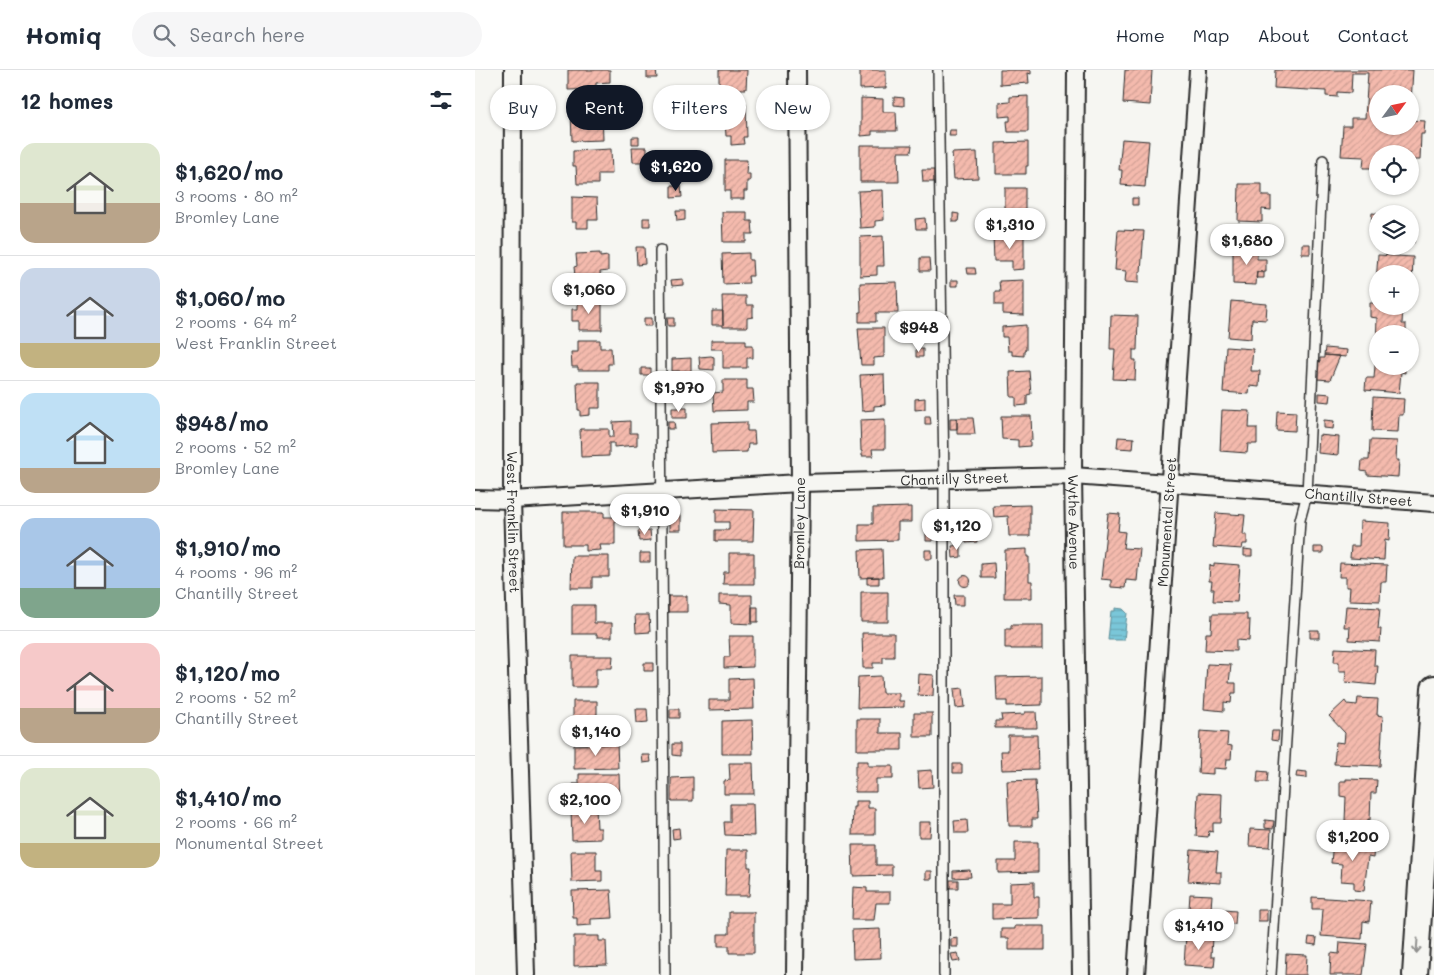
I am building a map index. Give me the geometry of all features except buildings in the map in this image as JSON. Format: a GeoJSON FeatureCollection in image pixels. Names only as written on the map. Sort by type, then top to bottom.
{"type":"FeatureCollection","features":[{"type":"Feature","properties":{"kind":"street","name":"West Franklin Street"},"geometry":{"type":"LineString","coordinates":[[513,70],[512,500],[526,975]]}},
{"type":"Feature","properties":{"kind":"street","name":"Bromley Lane"},"geometry":{"type":"LineString","coordinates":[[795,975],[799,483],[797,70]]}},
{"type":"Feature","properties":{"kind":"street","name":"Wythe Avenue"},"geometry":{"type":"LineString","coordinates":[[1076,70],[1073,476],[1081,975]]}},
{"type":"Feature","properties":{"kind":"street","name":"Monumental Street"},"geometry":{"type":"LineString","coordinates":[[1136,975],[1198,70]]}},
{"type":"Feature","properties":{"kind":"street","name":"Chantilly Street"},"geometry":{"type":"LineString","coordinates":[[475,499],[512,500],[799,483],[1073,476],[1434,503]]}},
{"type":"Feature","properties":{"kind":"street"},"geometry":{"type":"LineString","coordinates":[[1415,975],[1434,688]]}},
{"type":"Feature","properties":{"kind":"lane"},"geometry":{"type":"LineString","coordinates":[[938,70],[944,479],[944,975]]}},
{"type":"Feature","properties":{"kind":"lane"},"geometry":{"type":"LineString","coordinates":[[1271,975],[1300,520],[1307,494],[1323,160]]}},
{"type":"Feature","properties":{"kind":"lane"},"geometry":{"type":"LineString","coordinates":[[660,250],[665,975]]}},
{"type":"Feature","properties":{"kind":"water"},"geometry":{"type":"Polygon","coordinates":[[[1115,608],[1123,609],[1127,613],[1124,640],[1108,640],[1111,611],[1115,611],[1115,608]]]}}]}
